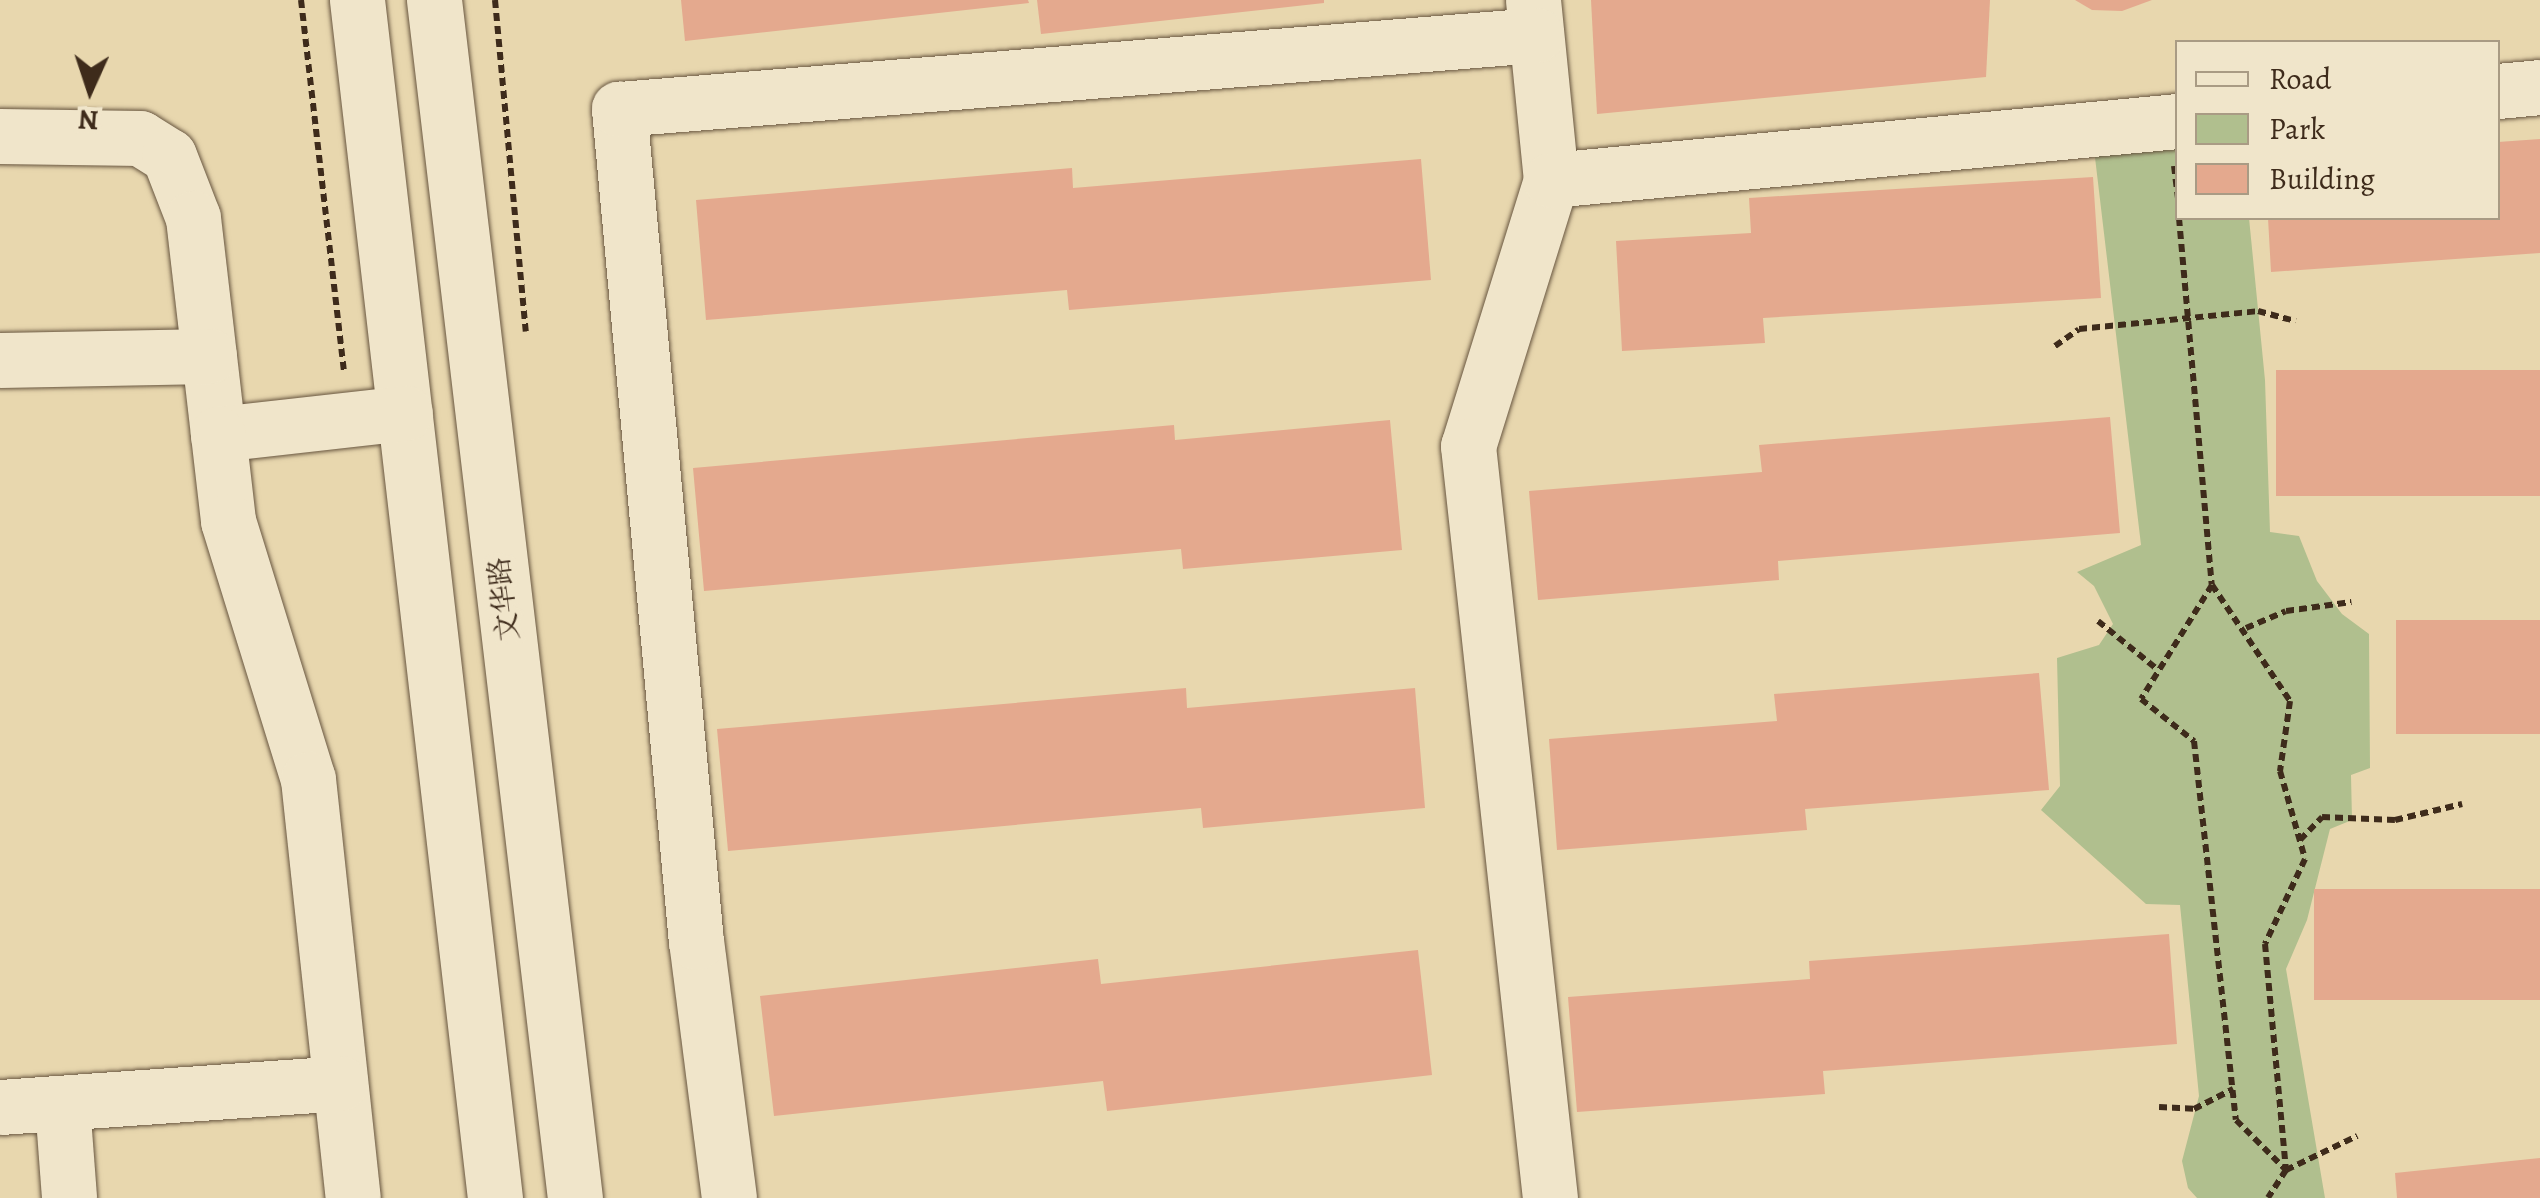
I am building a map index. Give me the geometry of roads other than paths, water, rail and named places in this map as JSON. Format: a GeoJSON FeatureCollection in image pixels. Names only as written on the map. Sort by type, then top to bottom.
{"type":"FeatureCollection","features":[{"type":"Feature","properties":{"kind":"street"},"geometry":{"type":"LineString","coordinates":[[357,0],[495,1198]]}},
{"type":"Feature","properties":{"kind":"street","name":"文华路"},"geometry":{"type":"LineString","coordinates":[[434,0],[575,1198]]}},
{"type":"Feature","properties":{"kind":"street"},"geometry":{"type":"LineString","coordinates":[[729,1198],[696,942],[619,109],[1535,17],[1551,180],[1468,446],[1550,1198]]}},
{"type":"Feature","properties":{"kind":"street"},"geometry":{"type":"LineString","coordinates":[[2500,91],[2540,87]]}},
{"type":"Feature","properties":{"kind":"street"},"geometry":{"type":"LineString","coordinates":[[1551,180],[2175,121]]}},
{"type":"Feature","properties":{"kind":"street"},"geometry":{"type":"LineString","coordinates":[[0,136],[140,138],[169,156],[194,218],[228,521],[308,778],[353,1198]]}},
{"type":"Feature","properties":{"kind":"street"},"geometry":{"type":"LineString","coordinates":[[0,360],[209,356]]}},
{"type":"Feature","properties":{"kind":"street"},"geometry":{"type":"LineString","coordinates":[[218,434],[404,414]]}},
{"type":"Feature","properties":{"kind":"street"},"geometry":{"type":"LineString","coordinates":[[0,1106],[340,1084]]}},
{"type":"Feature","properties":{"kind":"street"},"geometry":{"type":"LineString","coordinates":[[62,1104],[69,1198]]}}]}
